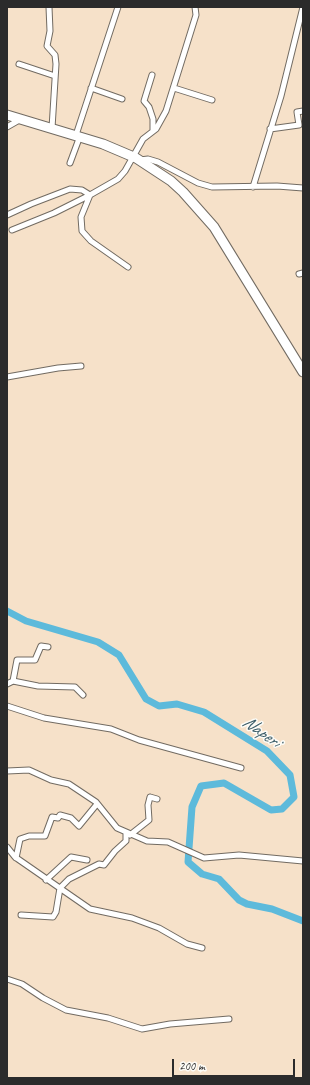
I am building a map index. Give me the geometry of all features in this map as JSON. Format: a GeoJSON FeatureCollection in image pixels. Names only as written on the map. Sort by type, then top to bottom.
{"type":"FeatureCollection","features":[{"type":"Feature","properties":{"kind":"highway"},"geometry":{"type":"LineString","coordinates":[[7,115],[78,136],[136,158],[171,181],[183,192],[214,227],[302,366]]}},
{"type":"Feature","properties":{"kind":"street"},"geometry":{"type":"LineString","coordinates":[[49,7],[50,31],[47,46],[55,55],[52,128]]}},
{"type":"Feature","properties":{"kind":"street"},"geometry":{"type":"LineString","coordinates":[[70,163],[91,88],[118,7]]}},
{"type":"Feature","properties":{"kind":"street"},"geometry":{"type":"LineString","coordinates":[[12,230],[54,213],[118,179],[136,158],[143,139],[153,130],[166,111],[196,15],[195,7]]}},
{"type":"Feature","properties":{"kind":"street"},"geometry":{"type":"LineString","coordinates":[[253,187],[281,96],[303,7]]}},
{"type":"Feature","properties":{"kind":"street"},"geometry":{"type":"LineString","coordinates":[[18,64],[55,76]]}},
{"type":"Feature","properties":{"kind":"street"},"geometry":{"type":"LineString","coordinates":[[152,75],[144,101],[149,107],[153,119],[153,130]]}},
{"type":"Feature","properties":{"kind":"street"},"geometry":{"type":"LineString","coordinates":[[91,88],[122,100]]}},
{"type":"Feature","properties":{"kind":"street"},"geometry":{"type":"LineString","coordinates":[[174,88],[212,100]]}},
{"type":"Feature","properties":{"kind":"street"},"geometry":{"type":"LineString","coordinates":[[270,129],[299,124],[297,112],[303,111]]}},
{"type":"Feature","properties":{"kind":"street"},"geometry":{"type":"LineString","coordinates":[[7,127],[21,119]]}},
{"type":"Feature","properties":{"kind":"street"},"geometry":{"type":"LineString","coordinates":[[136,158],[158,162],[198,183],[212,187],[277,186],[303,188]]}},
{"type":"Feature","properties":{"kind":"street"},"geometry":{"type":"LineString","coordinates":[[7,216],[31,204],[70,189],[82,190],[90,195]]}},
{"type":"Feature","properties":{"kind":"street"},"geometry":{"type":"LineString","coordinates":[[90,195],[81,217],[82,231],[91,241],[128,268]]}},
{"type":"Feature","properties":{"kind":"street"},"geometry":{"type":"LineString","coordinates":[[7,377],[58,368],[80,366]]}},
{"type":"Feature","properties":{"kind":"street"},"geometry":{"type":"LineString","coordinates":[[13,681],[17,660],[35,660],[41,646],[48,647]]}},
{"type":"Feature","properties":{"kind":"street"},"geometry":{"type":"LineString","coordinates":[[7,684],[13,681],[38,686],[75,687],[83,695]]}},
{"type":"Feature","properties":{"kind":"street"},"geometry":{"type":"LineString","coordinates":[[7,706],[44,718],[111,728],[139,740],[240,768]]}},
{"type":"Feature","properties":{"kind":"street"},"geometry":{"type":"LineString","coordinates":[[7,771],[29,770],[51,780],[69,784],[97,804],[117,828],[147,841],[168,842],[197,856],[208,858],[239,855],[303,861]]}},
{"type":"Feature","properties":{"kind":"street"},"geometry":{"type":"LineString","coordinates":[[21,915],[53,917],[56,912],[60,888],[69,879],[99,864],[104,865],[115,851],[126,841],[128,834],[149,820],[148,804],[150,796],[158,799]]}},
{"type":"Feature","properties":{"kind":"street"},"geometry":{"type":"LineString","coordinates":[[16,858],[20,839],[29,836],[44,836],[52,817],[58,818],[60,815],[71,818],[79,826],[97,804]]}},
{"type":"Feature","properties":{"kind":"street"},"geometry":{"type":"LineString","coordinates":[[7,847],[16,858],[90,909],[132,918],[159,928],[187,944],[202,948]]}},
{"type":"Feature","properties":{"kind":"street"},"geometry":{"type":"LineString","coordinates":[[46,880],[71,857],[87,860]]}},
{"type":"Feature","properties":{"kind":"street"},"geometry":{"type":"LineString","coordinates":[[7,979],[29,988],[43,998],[66,1010],[108,1018],[142,1030],[170,1024],[229,1019]]}},
{"type":"Feature","properties":{"kind":"waterway"},"geometry":{"type":"LineString","coordinates":[[220,7],[237,7]]}},
{"type":"Feature","properties":{"kind":"waterway","name":"Naperi"},"geometry":{"type":"LineString","coordinates":[[7,611],[26,621],[98,642],[119,655],[146,699],[159,706],[177,704],[204,712],[267,751],[290,775],[294,797],[282,809],[271,810],[224,783],[201,786],[192,807],[188,862],[202,874],[219,879],[239,900],[247,904],[272,909],[303,921]]}}]}
